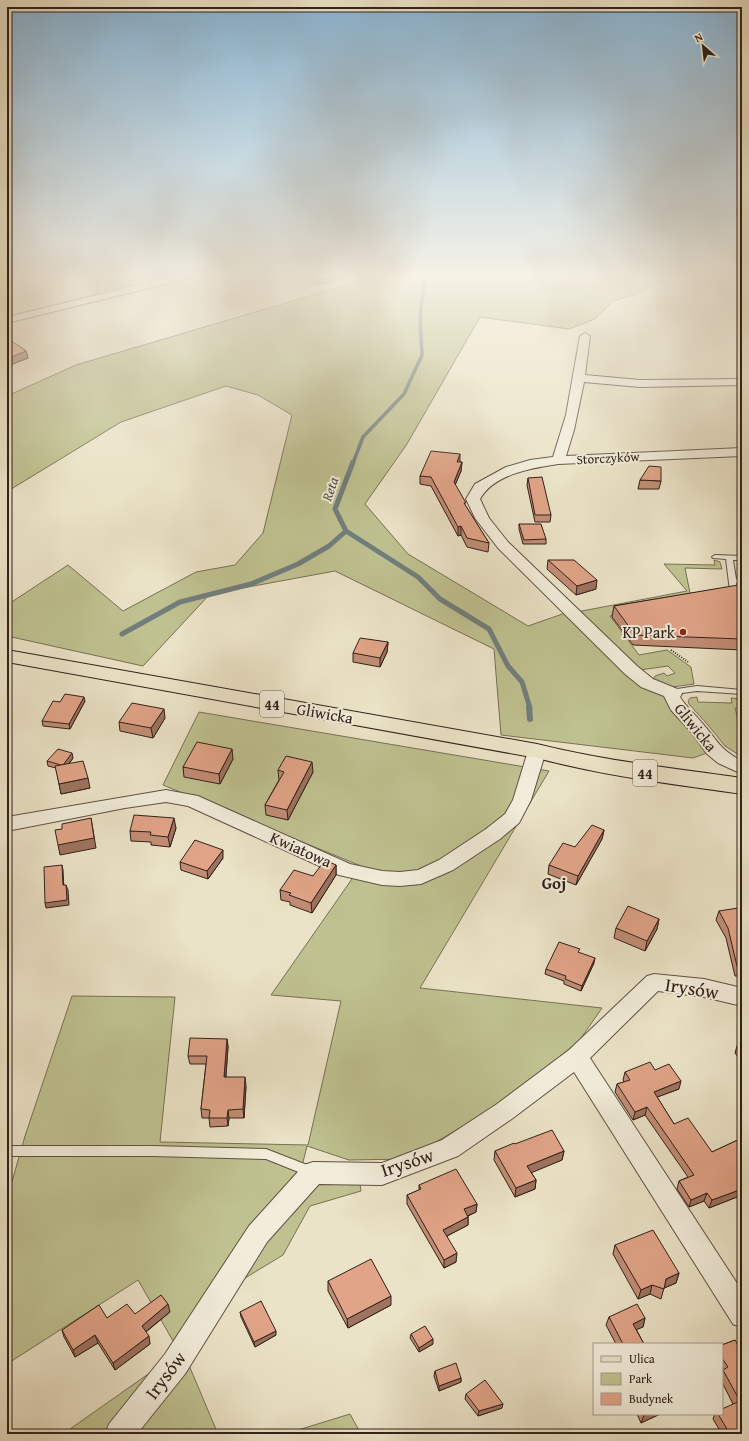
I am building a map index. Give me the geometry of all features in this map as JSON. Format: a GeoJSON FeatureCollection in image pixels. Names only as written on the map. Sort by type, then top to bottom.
{"type":"FeatureCollection","features":[{"type":"Feature","properties":{"kind":"main road","name":"Gliwicka"},"geometry":{"type":"LineString","coordinates":[[7,656],[543,752],[575,761],[607,767],[742,786]]}},
{"type":"Feature","properties":{"kind":"main road","name":"Gliwicka"},"geometry":{"type":"LineString","coordinates":[[543,752],[570,751],[601,753],[742,773]]}},
{"type":"Feature","properties":{"kind":"street","name":"Storczyków"},"geometry":{"type":"LineString","coordinates":[[584,341],[579,378],[564,446],[558,460],[742,452]]}},
{"type":"Feature","properties":{"kind":"street"},"geometry":{"type":"LineString","coordinates":[[579,378],[604,382],[636,384],[742,382]]}},
{"type":"Feature","properties":{"kind":"street","name":"Gliwicka"},"geometry":{"type":"LineString","coordinates":[[558,460],[530,464],[511,470],[480,486],[473,499],[476,507],[488,526],[504,545],[631,670],[660,690],[674,694],[672,697],[677,706],[697,728],[713,750],[724,759],[742,768]]}},
{"type":"Feature","properties":{"kind":"street","name":"Kwiatowa"},"geometry":{"type":"LineString","coordinates":[[7,824],[125,802],[166,796],[192,800],[346,870],[382,878],[400,879],[421,877],[446,866],[493,834],[512,818],[522,800],[526,784],[543,752]]}},
{"type":"Feature","properties":{"kind":"street","name":"Irysów"},"geometry":{"type":"LineString","coordinates":[[119,1434],[175,1364],[258,1234],[313,1173],[382,1174],[450,1148],[504,1111],[577,1057],[654,982],[704,988],[742,997]]}},
{"type":"Feature","properties":{"kind":"street"},"geometry":{"type":"LineString","coordinates":[[577,1057],[742,1315]]}},
{"type":"Feature","properties":{"kind":"lane"},"geometry":{"type":"LineString","coordinates":[[716,557],[742,558]]}},
{"type":"Feature","properties":{"kind":"lane"},"geometry":{"type":"LineString","coordinates":[[720,595],[734,592],[729,557]]}},
{"type":"Feature","properties":{"kind":"lane"},"geometry":{"type":"LineString","coordinates":[[732,580],[742,581]]}},
{"type":"Feature","properties":{"kind":"lane"},"geometry":{"type":"LineString","coordinates":[[674,694],[692,689],[742,692]]}},
{"type":"Feature","properties":{"kind":"lane"},"geometry":{"type":"LineString","coordinates":[[7,1150],[152,1151],[266,1154],[313,1173]]}},
{"type":"Feature","properties":{"kind":"path"},"geometry":{"type":"LineString","coordinates":[[671,650],[688,662]]}},
{"type":"Feature","properties":{"kind":"green space"},"geometry":{"type":"Polygon","coordinates":[[[156,341],[466,341],[407,444],[365,504],[408,554],[528,626],[568,612],[667,699],[707,753],[693,758],[501,735],[494,649],[335,571],[210,594],[143,666],[7,636],[7,605],[68,565],[123,611],[196,572],[235,565],[263,533],[292,415],[258,395],[226,386],[121,422],[8,491],[7,396],[76,365],[156,341]]]}},
{"type":"Feature","properties":{"kind":"green space"},"geometry":{"type":"Polygon","coordinates":[[[714,560],[720,562],[722,569],[685,568],[691,598],[644,610],[610,616],[639,655],[667,650],[691,667],[694,684],[665,688],[653,680],[655,676],[664,673],[667,676],[675,673],[668,666],[640,670],[575,611],[582,611],[687,591],[664,564],[715,565],[714,560]]]}},
{"type":"Feature","properties":{"kind":"green space"},"geometry":{"type":"Polygon","coordinates":[[[697,697],[698,702],[732,703],[731,698],[742,699],[742,708],[735,708],[742,736],[742,757],[725,746],[689,704],[688,701],[690,698],[697,697]]]}},
{"type":"Feature","properties":{"kind":"green space"},"geometry":{"type":"Polygon","coordinates":[[[199,712],[549,771],[420,988],[602,1008],[579,1041],[507,1100],[407,1159],[349,1160],[307,1146],[300,1174],[360,1184],[361,1191],[310,1206],[283,1255],[237,1283],[218,1281],[173,1341],[138,1280],[7,1364],[7,1199],[25,1136],[72,996],[175,997],[160,1142],[308,1145],[341,1001],[271,995],[361,866],[163,785],[199,712]]]}},
{"type":"Feature","properties":{"kind":"green space"},"geometry":{"type":"Polygon","coordinates":[[[188,1363],[218,1434],[63,1434],[151,1372],[188,1363]]]}},
{"type":"Feature","properties":{"kind":"green space"},"geometry":{"type":"Polygon","coordinates":[[[350,1414],[361,1434],[285,1434],[350,1414]]]}},
{"type":"Feature","properties":{"kind":"building"},"geometry":{"type":"Polygon","coordinates":[[[7,341],[12,341],[26,351],[9,358],[7,357],[7,341]]]}},
{"type":"Feature","properties":{"kind":"building"},"geometry":{"type":"Polygon","coordinates":[[[431,451],[460,454],[457,462],[462,462],[454,482],[466,503],[464,503],[489,543],[467,538],[461,526],[458,527],[431,477],[420,476],[431,451]]]}},
{"type":"Feature","properties":{"kind":"building"},"geometry":{"type":"Polygon","coordinates":[[[649,466],[661,467],[661,481],[640,480],[649,466]]]}},
{"type":"Feature","properties":{"kind":"building"},"geometry":{"type":"Polygon","coordinates":[[[542,477],[551,515],[535,515],[528,478],[542,477]]]}},
{"type":"Feature","properties":{"kind":"building"},"geometry":{"type":"Polygon","coordinates":[[[519,524],[541,524],[546,539],[524,540],[519,524]]]}},
{"type":"Feature","properties":{"kind":"building"},"geometry":{"type":"Polygon","coordinates":[[[548,560],[574,560],[597,580],[577,586],[548,560]]]}},
{"type":"Feature","properties":{"kind":"building","name":"KP Park"},"geometry":{"type":"Polygon","coordinates":[[[742,585],[742,639],[635,635],[614,606],[742,585]]]}},
{"type":"Feature","properties":{"kind":"building"},"geometry":{"type":"Polygon","coordinates":[[[360,638],[388,642],[380,658],[353,653],[360,638]]]}},
{"type":"Feature","properties":{"kind":"building"},"geometry":{"type":"Polygon","coordinates":[[[65,694],[84,697],[69,724],[42,721],[53,701],[60,702],[65,694]]]}},
{"type":"Feature","properties":{"kind":"building"},"geometry":{"type":"Polygon","coordinates":[[[132,703],[164,709],[151,728],[119,722],[132,703]]]}},
{"type":"Feature","properties":{"kind":"building"},"geometry":{"type":"Polygon","coordinates":[[[197,742],[232,749],[219,774],[183,767],[197,742]]]}},
{"type":"Feature","properties":{"kind":"building"},"geometry":{"type":"Polygon","coordinates":[[[58,749],[72,753],[63,765],[47,761],[58,749]]]}},
{"type":"Feature","properties":{"kind":"building"},"geometry":{"type":"Polygon","coordinates":[[[286,756],[312,762],[287,810],[265,805],[284,772],[278,770],[286,756]]]}},
{"type":"Feature","properties":{"kind":"building"},"geometry":{"type":"Polygon","coordinates":[[[83,761],[88,778],[59,784],[55,766],[83,761]]]}},
{"type":"Feature","properties":{"kind":"building"},"geometry":{"type":"Polygon","coordinates":[[[134,815],[174,818],[168,837],[150,835],[151,832],[130,831],[134,815]]]}},
{"type":"Feature","properties":{"kind":"building"},"geometry":{"type":"Polygon","coordinates":[[[91,818],[94,838],[58,845],[55,830],[62,829],[62,824],[91,818]]]}},
{"type":"Feature","properties":{"kind":"building"},"geometry":{"type":"Polygon","coordinates":[[[592,825],[604,830],[578,876],[549,865],[563,843],[575,847],[592,825]]]}},
{"type":"Feature","properties":{"kind":"building"},"geometry":{"type":"Polygon","coordinates":[[[195,840],[223,850],[207,871],[180,862],[195,840]]]}},
{"type":"Feature","properties":{"kind":"building"},"geometry":{"type":"Polygon","coordinates":[[[325,860],[336,865],[311,903],[289,895],[291,893],[280,890],[294,870],[313,876],[325,860]]]}},
{"type":"Feature","properties":{"kind":"building"},"geometry":{"type":"Polygon","coordinates":[[[62,865],[63,885],[66,885],[67,900],[45,903],[44,867],[62,865]]]}},
{"type":"Feature","properties":{"kind":"building"},"geometry":{"type":"Polygon","coordinates":[[[628,906],[659,919],[647,941],[616,928],[628,906]]]}},
{"type":"Feature","properties":{"kind":"building"},"geometry":{"type":"Polygon","coordinates":[[[738,908],[742,916],[742,966],[737,966],[728,928],[719,911],[738,908]]]}},
{"type":"Feature","properties":{"kind":"building"},"geometry":{"type":"Polygon","coordinates":[[[559,942],[580,949],[578,952],[595,958],[582,986],[565,979],[566,976],[546,969],[559,942]]]}},
{"type":"Feature","properties":{"kind":"building"},"geometry":{"type":"Polygon","coordinates":[[[190,1038],[227,1039],[224,1077],[245,1077],[243,1109],[228,1110],[227,1118],[209,1118],[210,1110],[201,1109],[207,1056],[188,1056],[190,1038]]]}},
{"type":"Feature","properties":{"kind":"building"},"geometry":{"type":"Polygon","coordinates":[[[742,1041],[742,1048],[738,1043],[742,1041]]]}},
{"type":"Feature","properties":{"kind":"building"},"geometry":{"type":"Polygon","coordinates":[[[650,1062],[655,1070],[669,1064],[681,1081],[654,1092],[674,1124],[688,1118],[712,1152],[742,1138],[742,1189],[712,1200],[707,1193],[691,1200],[679,1181],[694,1175],[647,1107],[635,1112],[617,1084],[630,1080],[625,1072],[650,1062]]]}},
{"type":"Feature","properties":{"kind":"building"},"geometry":{"type":"Polygon","coordinates":[[[552,1130],[564,1151],[527,1166],[536,1180],[516,1188],[495,1151],[552,1130]]]}},
{"type":"Feature","properties":{"kind":"building"},"geometry":{"type":"Polygon","coordinates":[[[456,1169],[477,1204],[464,1209],[468,1217],[443,1230],[457,1253],[444,1260],[407,1195],[421,1189],[419,1185],[456,1169]]]}},
{"type":"Feature","properties":{"kind":"building"},"geometry":{"type":"Polygon","coordinates":[[[653,1230],[679,1273],[666,1279],[664,1289],[652,1285],[641,1290],[615,1245],[653,1230]]]}},
{"type":"Feature","properties":{"kind":"building"},"geometry":{"type":"Polygon","coordinates":[[[371,1259],[391,1296],[347,1319],[328,1281],[371,1259]]]}},
{"type":"Feature","properties":{"kind":"building"},"geometry":{"type":"Polygon","coordinates":[[[161,1295],[168,1304],[142,1326],[149,1336],[113,1363],[95,1335],[73,1350],[62,1330],[99,1305],[107,1318],[127,1304],[135,1314],[161,1295]]]}},
{"type":"Feature","properties":{"kind":"building"},"geometry":{"type":"Polygon","coordinates":[[[261,1301],[276,1331],[254,1342],[240,1312],[261,1301]]]}},
{"type":"Feature","properties":{"kind":"building"},"geometry":{"type":"Polygon","coordinates":[[[637,1304],[645,1318],[633,1324],[643,1343],[622,1343],[609,1317],[637,1304]]]}},
{"type":"Feature","properties":{"kind":"building"},"geometry":{"type":"Polygon","coordinates":[[[425,1326],[433,1339],[419,1348],[411,1334],[425,1326]]]}},
{"type":"Feature","properties":{"kind":"building"},"geometry":{"type":"Polygon","coordinates":[[[735,1340],[742,1351],[742,1434],[730,1434],[719,1415],[723,1415],[723,1409],[740,1401],[723,1370],[728,1367],[723,1360],[723,1345],[735,1340]]]}},
{"type":"Feature","properties":{"kind":"building"},"geometry":{"type":"Polygon","coordinates":[[[456,1363],[461,1378],[439,1386],[435,1371],[456,1363]]]}},
{"type":"Feature","properties":{"kind":"building"},"geometry":{"type":"Polygon","coordinates":[[[485,1380],[503,1404],[479,1411],[466,1394],[485,1380]]]}},
{"type":"Feature","properties":{"kind":"waterway","name":"Reta"},"geometry":{"type":"LineString","coordinates":[[353,463],[363,437],[404,394],[422,355],[421,341]]}},
{"type":"Feature","properties":{"kind":"waterway","name":"Reta"},"geometry":{"type":"LineString","coordinates":[[346,531],[335,509],[353,462]]}},
{"type":"Feature","properties":{"kind":"waterway","name":"Reta"},"geometry":{"type":"LineString","coordinates":[[122,634],[180,602],[251,584],[298,564],[329,546],[346,531]]}},
{"type":"Feature","properties":{"kind":"waterway"},"geometry":{"type":"LineString","coordinates":[[346,531],[418,577],[440,599],[489,629],[508,666],[522,682],[530,708]]}},
{"type":"Feature","properties":{"kind":"waterway"},"geometry":{"type":"LineString","coordinates":[[529,707],[530,719]]}},
{"type":"Feature","properties":{"kind":"place","name":"KP Park"},"geometry":{"type":"Point","coordinates":[683,632]}},
{"type":"Feature","properties":{"kind":"district","name":"Goj"},"geometry":{"type":"Point","coordinates":[554,882]}}]}
